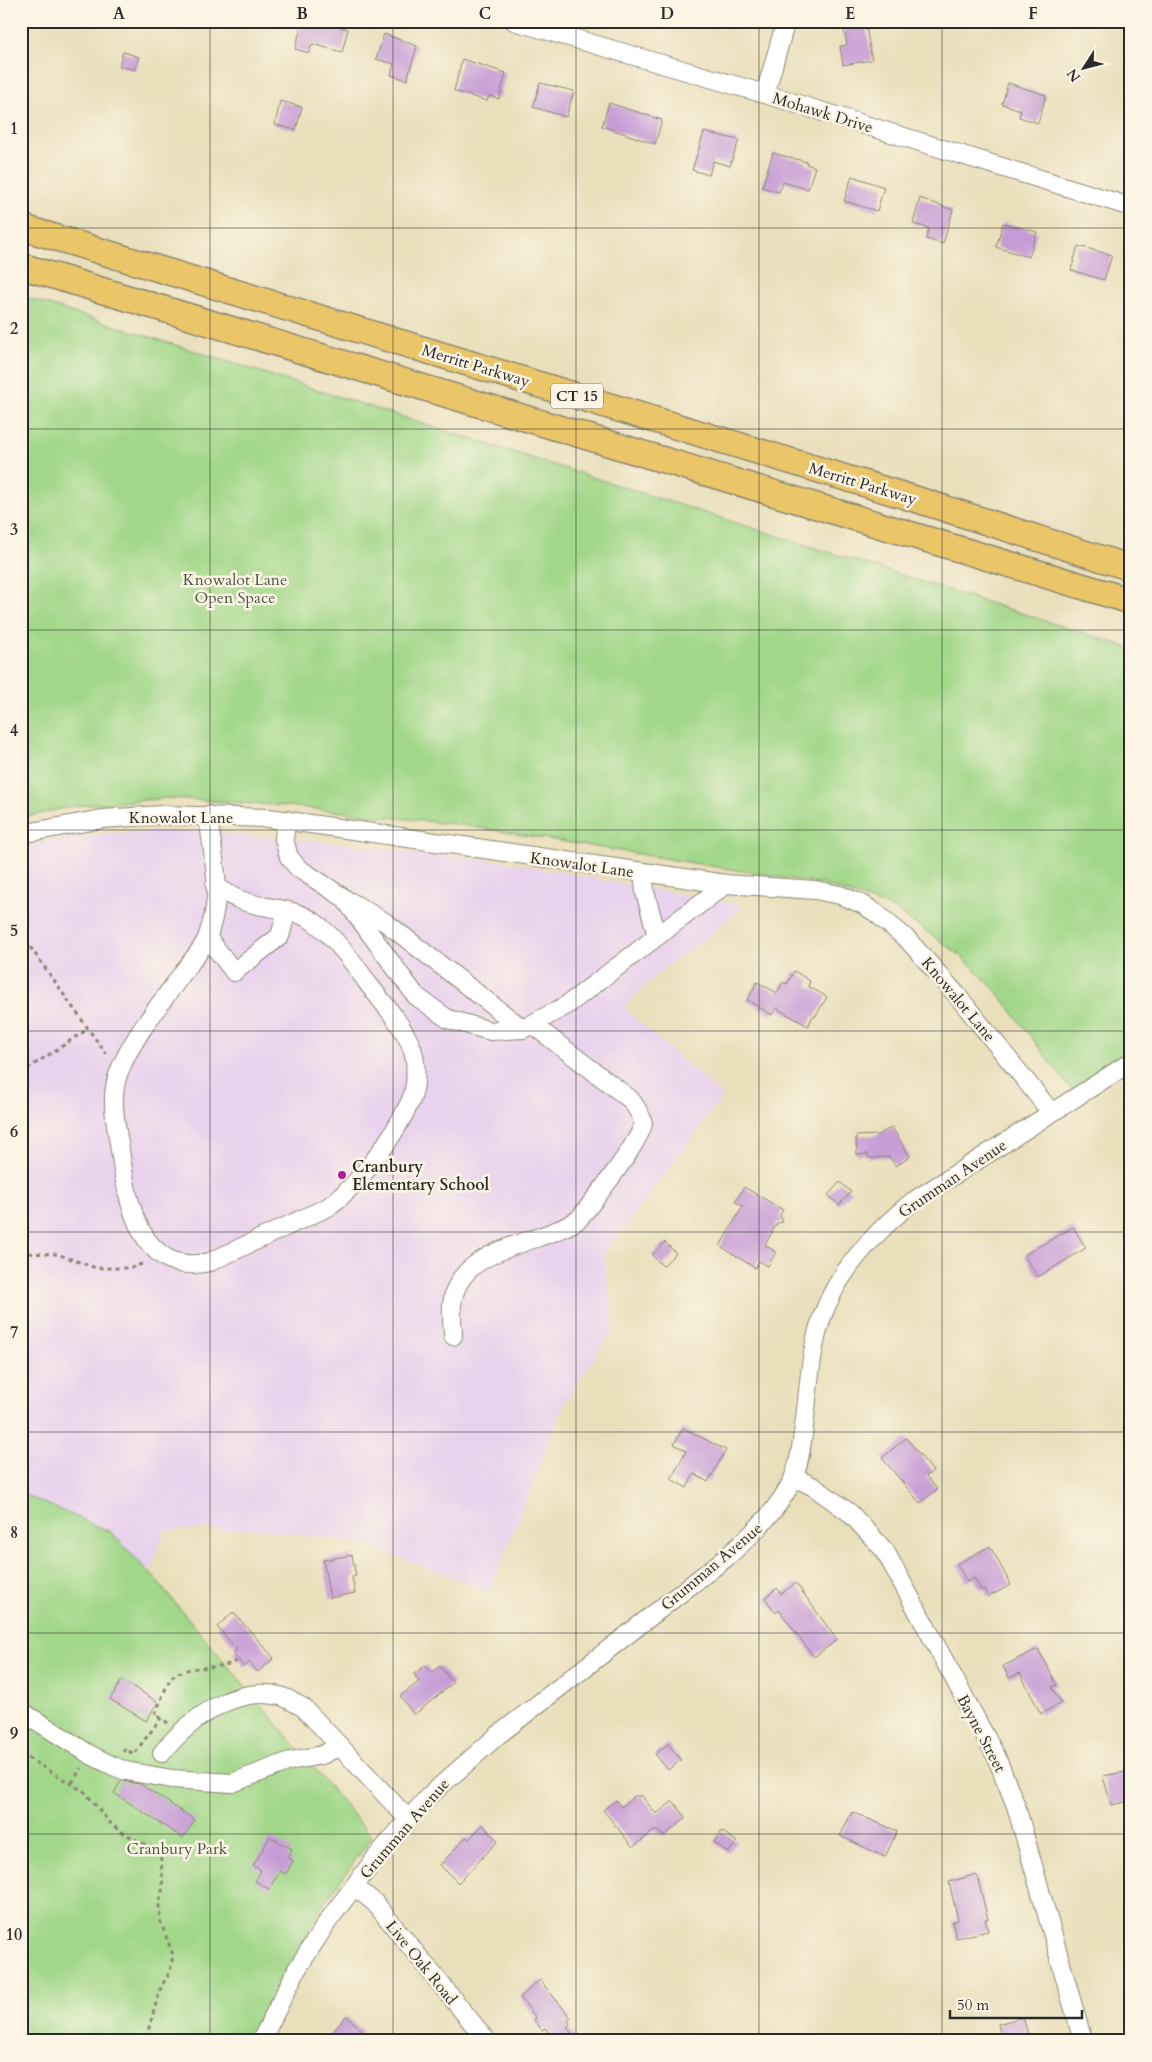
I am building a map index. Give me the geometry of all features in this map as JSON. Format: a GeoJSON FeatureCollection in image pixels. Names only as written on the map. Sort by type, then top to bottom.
{"type":"FeatureCollection","features":[{"type":"Feature","properties":{"kind":"highway","name":"Merritt Parkway"},"geometry":{"type":"LineString","coordinates":[[21,227],[915,499],[1131,568]]}},
{"type":"Feature","properties":{"kind":"highway","name":"CT 15"},"geometry":{"type":"LineString","coordinates":[[21,266],[1131,602]]}},
{"type":"Feature","properties":{"kind":"street","name":"Mohawk Drive"},"geometry":{"type":"LineString","coordinates":[[514,21],[765,94],[1131,207]]}},
{"type":"Feature","properties":{"kind":"street"},"geometry":{"type":"LineString","coordinates":[[765,94],[786,21]]}},
{"type":"Feature","properties":{"kind":"street"},"geometry":{"type":"LineString","coordinates":[[208,815],[216,897],[208,938],[140,1034],[119,1071],[114,1087],[114,1112],[125,1188],[136,1221],[142,1234],[163,1256],[196,1265],[210,1262],[328,1207],[346,1195],[362,1178],[411,1099],[416,1064],[406,1035],[352,961],[315,922],[287,911],[239,900],[215,886]]}},
{"type":"Feature","properties":{"kind":"street","name":"Knowalot Lane"},"geometry":{"type":"LineString","coordinates":[[21,834],[102,819],[208,815],[286,820],[726,884],[828,892],[850,898],[876,914],[908,940],[1051,1112]]}},
{"type":"Feature","properties":{"kind":"street"},"geometry":{"type":"LineString","coordinates":[[286,820],[284,839],[289,857],[298,868],[385,922],[630,1099],[639,1112],[643,1124],[637,1140],[580,1219],[569,1226],[508,1248],[486,1258],[469,1269],[458,1285],[452,1304],[454,1336]]}},
{"type":"Feature","properties":{"kind":"street"},"geometry":{"type":"LineString","coordinates":[[643,872],[645,892],[657,936]]}},
{"type":"Feature","properties":{"kind":"street"},"geometry":{"type":"LineString","coordinates":[[344,898],[416,996],[448,1019],[491,1031],[528,1027],[567,1005],[726,884]]}},
{"type":"Feature","properties":{"kind":"street"},"geometry":{"type":"LineString","coordinates":[[208,938],[234,972],[280,936],[287,911]]}},
{"type":"Feature","properties":{"kind":"street","name":"Grumman Avenue"},"geometry":{"type":"LineString","coordinates":[[261,2041],[297,1969],[354,1886],[408,1819],[451,1774],[701,1577],[759,1528],[780,1502],[794,1477],[800,1453],[815,1346],[826,1307],[842,1277],[864,1248],[892,1219],[912,1202],[1131,1062]]}},
{"type":"Feature","properties":{"kind":"street","name":"Bayne Street"},"geometry":{"type":"LineString","coordinates":[[794,1477],[814,1487],[850,1513],[885,1551],[996,1756],[1016,1806],[1083,2041]]}},
{"type":"Feature","properties":{"kind":"street"},"geometry":{"type":"LineString","coordinates":[[162,1753],[180,1731],[227,1701],[246,1694],[282,1696],[304,1708],[408,1819]]}},
{"type":"Feature","properties":{"kind":"street"},"geometry":{"type":"LineString","coordinates":[[21,1711],[89,1754],[113,1766],[126,1771],[172,1780],[232,1783],[290,1761],[322,1755],[340,1746]]}},
{"type":"Feature","properties":{"kind":"street","name":"Live Oak Road"},"geometry":{"type":"LineString","coordinates":[[354,1886],[375,1903],[487,2041]]}},
{"type":"Feature","properties":{"kind":"path"},"geometry":{"type":"LineString","coordinates":[[21,934],[106,1054]]}},
{"type":"Feature","properties":{"kind":"path"},"geometry":{"type":"LineString","coordinates":[[21,1073],[88,1029]]}},
{"type":"Feature","properties":{"kind":"path"},"geometry":{"type":"LineString","coordinates":[[21,1253],[57,1254],[96,1268],[130,1268],[147,1262]]}},
{"type":"Feature","properties":{"kind":"path"},"geometry":{"type":"LineString","coordinates":[[180,1731],[153,1713],[169,1679],[180,1673],[233,1663],[238,1660]]}},
{"type":"Feature","properties":{"kind":"path"},"geometry":{"type":"LineString","coordinates":[[113,1766],[125,1749],[134,1754],[161,1718]]}},
{"type":"Feature","properties":{"kind":"path"},"geometry":{"type":"LineString","coordinates":[[21,1754],[85,1792],[115,1826],[157,1851],[161,1859],[163,1886],[159,1906],[160,1920],[173,1955],[170,1972],[161,1987],[145,2041]]}},
{"type":"Feature","properties":{"kind":"shaded area","name":"Cranbury Elementary School"},"geometry":{"type":"Polygon","coordinates":[[[191,831],[307,840],[511,863],[744,906],[702,942],[663,968],[623,1008],[723,1096],[604,1254],[614,1329],[564,1403],[490,1591],[358,1542],[259,1529],[164,1530],[150,1573],[111,1532],[21,1493],[21,849],[47,841],[110,833],[191,831]]]}},
{"type":"Feature","properties":{"kind":"green space","name":"Knowalot Lane Open Space"},"geometry":{"type":"Polygon","coordinates":[[[21,296],[1131,648],[1131,1066],[1076,1096],[997,992],[959,954],[892,908],[821,884],[462,825],[287,806],[169,798],[74,806],[21,818],[21,296]]]}},
{"type":"Feature","properties":{"kind":"green space","name":"Cranbury Park"},"geometry":{"type":"Polygon","coordinates":[[[21,1493],[111,1532],[150,1573],[372,1837],[323,1905],[251,2041],[21,2041],[21,1493]]]}},
{"type":"Feature","properties":{"kind":"building"},"geometry":{"type":"Polygon","coordinates":[[[303,21],[322,21],[348,29],[342,52],[312,44],[309,53],[295,49],[303,21]]]}},
{"type":"Feature","properties":{"kind":"building"},"geometry":{"type":"Polygon","coordinates":[[[865,21],[872,60],[843,65],[840,46],[847,45],[843,24],[865,21]]]}},
{"type":"Feature","properties":{"kind":"building"},"geometry":{"type":"Polygon","coordinates":[[[384,34],[417,46],[407,80],[391,75],[394,64],[376,59],[384,34]]]}},
{"type":"Feature","properties":{"kind":"building"},"geometry":{"type":"Polygon","coordinates":[[[123,52],[139,57],[135,70],[119,66],[123,52]]]}},
{"type":"Feature","properties":{"kind":"building"},"geometry":{"type":"Polygon","coordinates":[[[462,59],[506,73],[499,99],[489,96],[487,101],[454,91],[462,59]]]}},
{"type":"Feature","properties":{"kind":"building"},"geometry":{"type":"Polygon","coordinates":[[[540,83],[574,91],[566,117],[533,107],[540,83]]]}},
{"type":"Feature","properties":{"kind":"building"},"geometry":{"type":"Polygon","coordinates":[[[1008,83],[1046,95],[1038,123],[1019,117],[1021,110],[1002,104],[1008,83]]]}},
{"type":"Feature","properties":{"kind":"building"},"geometry":{"type":"Polygon","coordinates":[[[280,101],[302,107],[296,130],[275,125],[280,101]]]}},
{"type":"Feature","properties":{"kind":"building"},"geometry":{"type":"Polygon","coordinates":[[[609,103],[662,120],[655,144],[602,126],[609,103]]]}},
{"type":"Feature","properties":{"kind":"building"},"geometry":{"type":"Polygon","coordinates":[[[704,132],[739,140],[730,166],[713,161],[709,175],[692,170],[704,132]]]}},
{"type":"Feature","properties":{"kind":"building"},"geometry":{"type":"Polygon","coordinates":[[[773,153],[807,162],[806,164],[815,167],[808,189],[782,182],[779,192],[762,187],[773,153]]]}},
{"type":"Feature","properties":{"kind":"building"},"geometry":{"type":"Polygon","coordinates":[[[852,176],[884,187],[877,211],[844,201],[852,176]]]}},
{"type":"Feature","properties":{"kind":"building"},"geometry":{"type":"Polygon","coordinates":[[[920,198],[953,210],[943,244],[926,239],[929,228],[913,224],[920,198]]]}},
{"type":"Feature","properties":{"kind":"building"},"geometry":{"type":"Polygon","coordinates":[[[1003,223],[1037,232],[1029,257],[996,247],[1003,223]]]}},
{"type":"Feature","properties":{"kind":"building"},"geometry":{"type":"Polygon","coordinates":[[[1078,246],[1112,255],[1104,280],[1071,270],[1078,246]]]}},
{"type":"Feature","properties":{"kind":"building"},"geometry":{"type":"Polygon","coordinates":[[[794,971],[810,981],[808,986],[827,997],[808,1026],[776,1008],[772,1015],[747,1000],[757,982],[777,993],[783,982],[787,984],[794,971]]]}},
{"type":"Feature","properties":{"kind":"building"},"geometry":{"type":"Polygon","coordinates":[[[892,1127],[910,1157],[896,1166],[889,1157],[868,1158],[868,1154],[857,1155],[856,1136],[878,1135],[892,1127]]]}},
{"type":"Feature","properties":{"kind":"building"},"geometry":{"type":"Polygon","coordinates":[[[840,1182],[851,1192],[839,1205],[828,1195],[840,1182]]]}},
{"type":"Feature","properties":{"kind":"building"},"geometry":{"type":"Polygon","coordinates":[[[744,1187],[783,1210],[780,1215],[783,1222],[777,1223],[765,1245],[776,1252],[768,1266],[759,1261],[755,1268],[720,1246],[743,1206],[735,1202],[744,1187]]]}},
{"type":"Feature","properties":{"kind":"building"},"geometry":{"type":"Polygon","coordinates":[[[1073,1227],[1086,1248],[1038,1277],[1024,1255],[1073,1227]]]}},
{"type":"Feature","properties":{"kind":"building"},"geometry":{"type":"Polygon","coordinates":[[[665,1242],[676,1253],[663,1266],[652,1255],[665,1242]]]}},
{"type":"Feature","properties":{"kind":"building"},"geometry":{"type":"Polygon","coordinates":[[[683,1428],[726,1450],[708,1482],[694,1474],[687,1488],[671,1479],[686,1451],[674,1444],[683,1428]]]}},
{"type":"Feature","properties":{"kind":"building"},"geometry":{"type":"Polygon","coordinates":[[[906,1438],[933,1471],[926,1476],[937,1489],[920,1503],[882,1458],[906,1438]]]}},
{"type":"Feature","properties":{"kind":"building"},"geometry":{"type":"Polygon","coordinates":[[[990,1546],[1011,1585],[988,1597],[984,1589],[981,1590],[974,1578],[967,1582],[957,1564],[990,1546]]]}},
{"type":"Feature","properties":{"kind":"building"},"geometry":{"type":"Polygon","coordinates":[[[352,1555],[356,1576],[352,1577],[355,1593],[330,1598],[323,1560],[352,1555]]]}},
{"type":"Feature","properties":{"kind":"building"},"geometry":{"type":"Polygon","coordinates":[[[796,1583],[837,1640],[814,1657],[779,1610],[776,1613],[765,1598],[777,1588],[781,1594],[796,1583]]]}},
{"type":"Feature","properties":{"kind":"building"},"geometry":{"type":"Polygon","coordinates":[[[233,1612],[274,1658],[258,1672],[249,1662],[244,1667],[233,1654],[237,1649],[217,1627],[233,1612]]]}},
{"type":"Feature","properties":{"kind":"building"},"geometry":{"type":"Polygon","coordinates":[[[1038,1649],[1057,1685],[1052,1687],[1061,1703],[1041,1714],[1020,1673],[1009,1678],[1003,1666],[1038,1649]]]}},
{"type":"Feature","properties":{"kind":"building"},"geometry":{"type":"Polygon","coordinates":[[[426,1665],[431,1673],[440,1666],[453,1683],[414,1715],[400,1696],[419,1682],[414,1674],[426,1665]]]}},
{"type":"Feature","properties":{"kind":"building"},"geometry":{"type":"Polygon","coordinates":[[[122,1680],[158,1702],[146,1721],[110,1699],[122,1680]]]}},
{"type":"Feature","properties":{"kind":"building"},"geometry":{"type":"Polygon","coordinates":[[[668,1744],[681,1760],[668,1770],[655,1754],[668,1744]]]}},
{"type":"Feature","properties":{"kind":"building"},"geometry":{"type":"Polygon","coordinates":[[[1131,1771],[1131,1801],[1111,1805],[1103,1776],[1131,1771]]]}},
{"type":"Feature","properties":{"kind":"building"},"geometry":{"type":"Polygon","coordinates":[[[121,1781],[140,1784],[195,1820],[183,1838],[114,1793],[121,1781]]]}},
{"type":"Feature","properties":{"kind":"building"},"geometry":{"type":"Polygon","coordinates":[[[636,1795],[638,1797],[641,1795],[656,1814],[673,1801],[686,1818],[664,1836],[655,1830],[633,1847],[603,1810],[616,1800],[621,1807],[636,1795]]]}},
{"type":"Feature","properties":{"kind":"building"},"geometry":{"type":"Polygon","coordinates":[[[852,1812],[897,1831],[885,1857],[840,1836],[852,1812]]]}},
{"type":"Feature","properties":{"kind":"building"},"geometry":{"type":"Polygon","coordinates":[[[483,1825],[498,1841],[458,1883],[440,1865],[466,1837],[469,1839],[483,1825]]]}},
{"type":"Feature","properties":{"kind":"building"},"geometry":{"type":"Polygon","coordinates":[[[722,1831],[737,1842],[728,1853],[714,1842],[722,1831]]]}},
{"type":"Feature","properties":{"kind":"building"},"geometry":{"type":"Polygon","coordinates":[[[270,1837],[292,1849],[287,1857],[293,1861],[286,1874],[280,1871],[269,1889],[255,1881],[261,1870],[253,1866],[270,1837]]]}},
{"type":"Feature","properties":{"kind":"building"},"geometry":{"type":"Polygon","coordinates":[[[974,1875],[977,1876],[988,1919],[985,1919],[988,1931],[956,1938],[952,1922],[958,1920],[949,1882],[974,1875]]]}},
{"type":"Feature","properties":{"kind":"building"},"geometry":{"type":"Polygon","coordinates":[[[540,1980],[571,2018],[568,2021],[570,2024],[567,2027],[578,2041],[555,2041],[545,2028],[542,2030],[534,2020],[536,2018],[520,1997],[540,1980]]]}},
{"type":"Feature","properties":{"kind":"building"},"geometry":{"type":"Polygon","coordinates":[[[346,2016],[363,2031],[355,2041],[325,2041],[346,2016]]]}},
{"type":"Feature","properties":{"kind":"building"},"geometry":{"type":"Polygon","coordinates":[[[1023,2017],[1030,2041],[1002,2041],[998,2024],[1023,2017]]]}},
{"type":"Feature","properties":{"kind":"place","name":"Cranbury Elementary School"},"geometry":{"type":"Point","coordinates":[342,1175]}}]}
